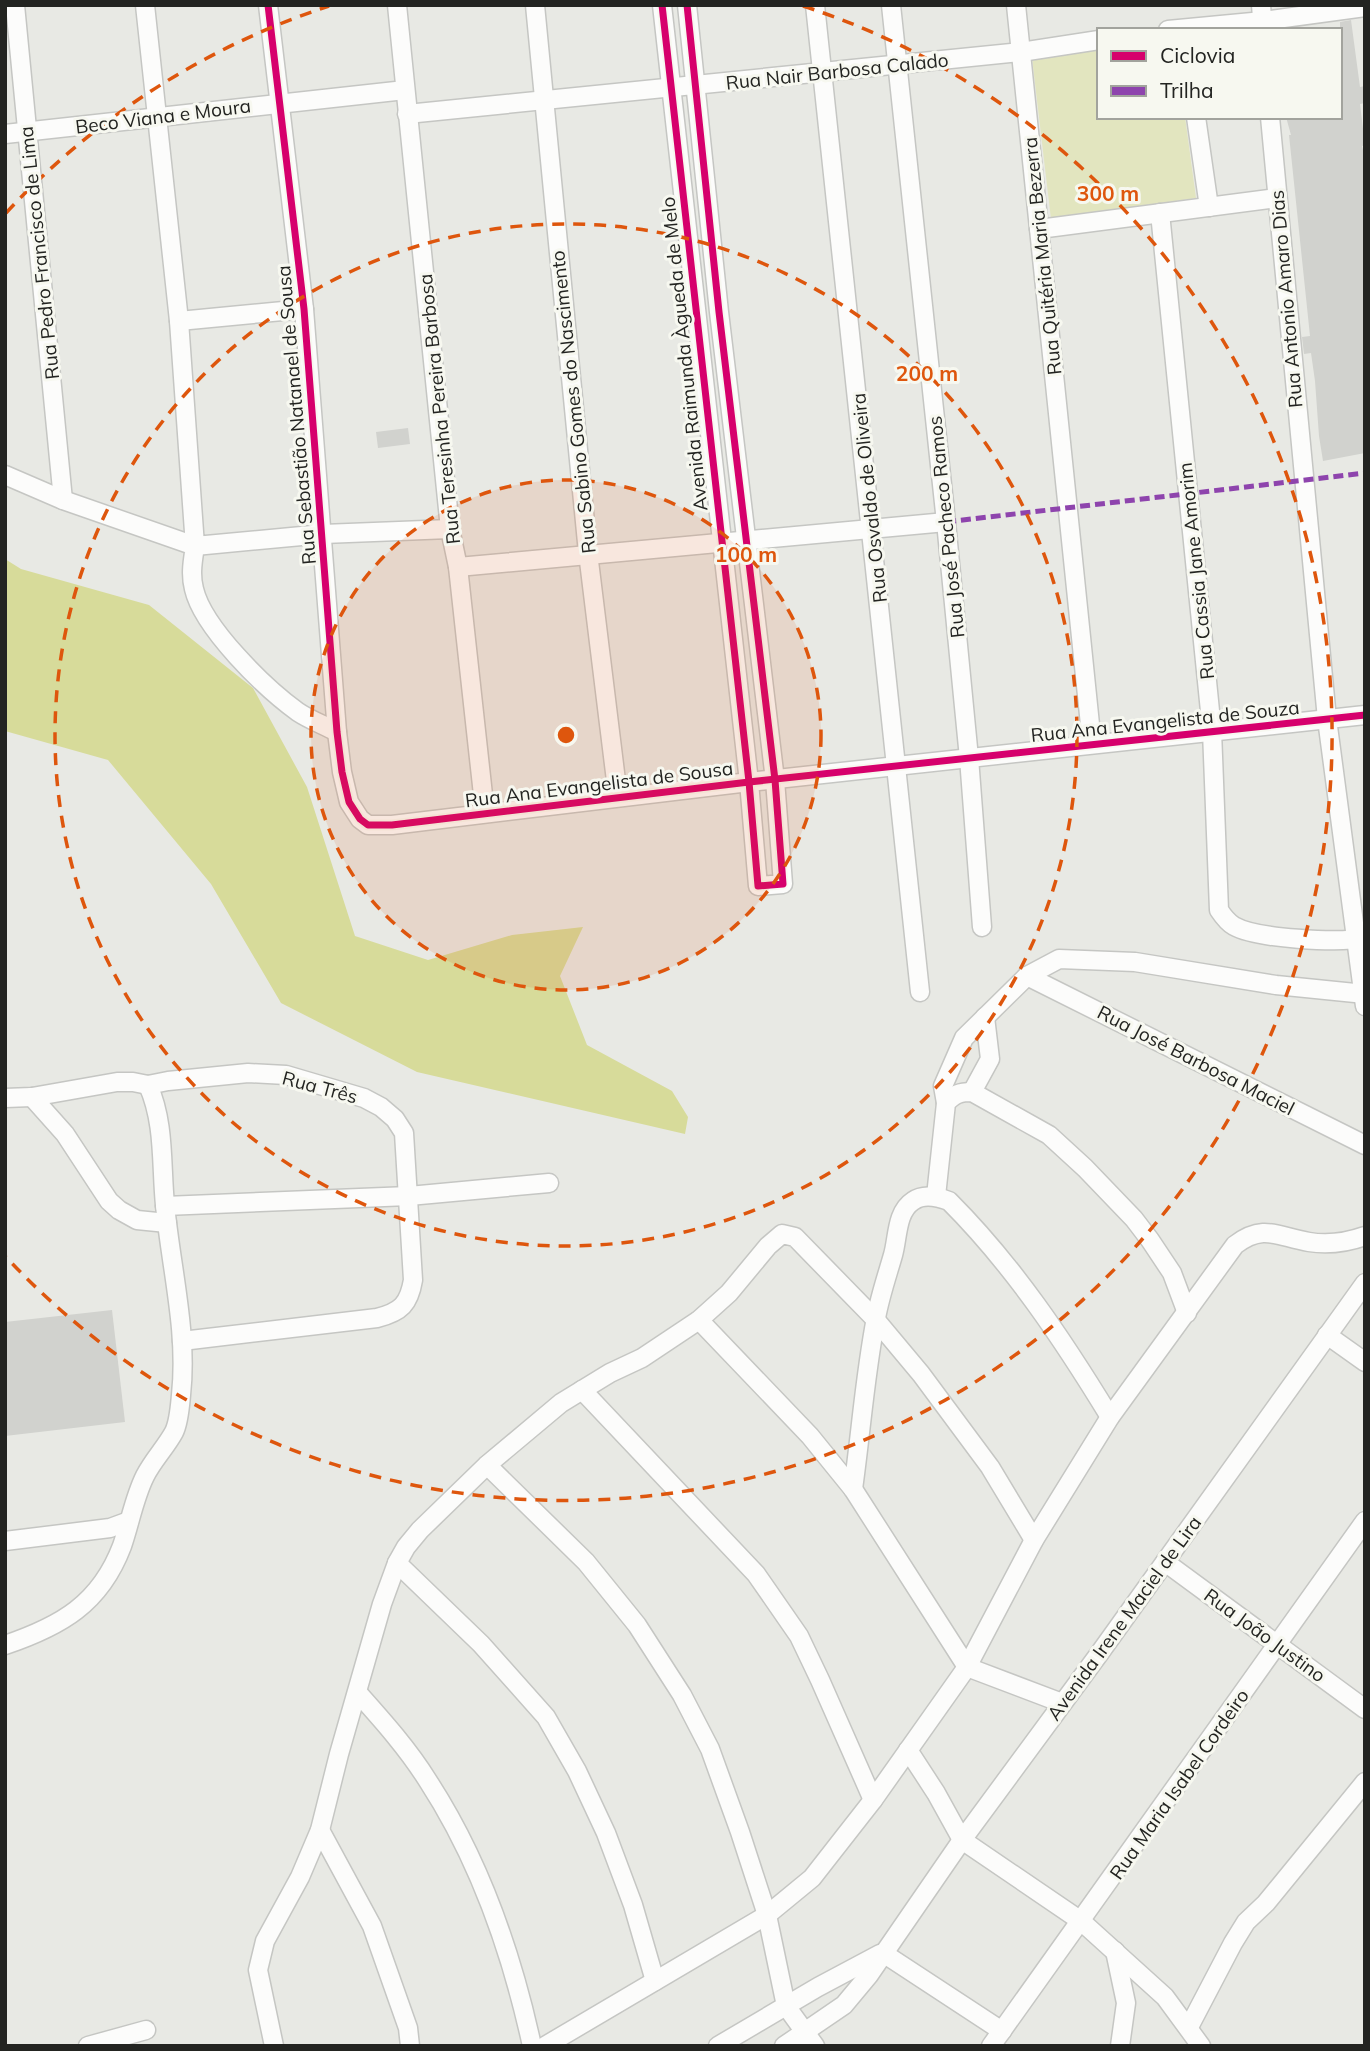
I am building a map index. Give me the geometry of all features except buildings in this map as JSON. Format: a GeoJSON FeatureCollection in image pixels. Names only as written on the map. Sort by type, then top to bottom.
{"type":"FeatureCollection","features":[{"type":"Feature","properties":{"kind":"street","name":"Rua Pedro Francisco de Lima"},"geometry":{"type":"LineString","coordinates":[[15,5],[63,500]]}},
{"type":"Feature","properties":{"kind":"street"},"geometry":{"type":"LineString","coordinates":[[145,5],[179,321],[195,546],[191,572],[194,589],[201,609],[255,674],[299,713],[337,732]]}},
{"type":"Feature","properties":{"kind":"street","name":"Rua Sebastião Natanael de Sousa"},"geometry":{"type":"LineString","coordinates":[[268,5],[304,309],[337,732],[349,802],[360,819]]}},
{"type":"Feature","properties":{"kind":"street","name":"Rua Teresinha Pereira Barbosa"},"geometry":{"type":"LineString","coordinates":[[397,5],[450,529],[458,567],[485,813]]}},
{"type":"Feature","properties":{"kind":"street","name":"Rua Sabino Gomes do Nascimento"},"geometry":{"type":"LineString","coordinates":[[535,5],[588,553],[618,797]]}},
{"type":"Feature","properties":{"kind":"street","name":"Avenida Raimunda Àgueda de Melo"},"geometry":{"type":"LineString","coordinates":[[662,5],[749,782],[758,886],[783,884],[775,780],[719,312],[687,5]]}},
{"type":"Feature","properties":{"kind":"street","name":"Rua Osvaldo de Oliveira"},"geometry":{"type":"LineString","coordinates":[[815,5],[920,992]]}},
{"type":"Feature","properties":{"kind":"street","name":"Rua José Pacheco Ramos"},"geometry":{"type":"LineString","coordinates":[[891,5],[946,522],[982,927]]}},
{"type":"Feature","properties":{"kind":"street","name":"Rua Quitéria Maria Bezerra"},"geometry":{"type":"LineString","coordinates":[[1016,5],[1092,744]]}},
{"type":"Feature","properties":{"kind":"street"},"geometry":{"type":"LineString","coordinates":[[1186,28],[1365,7]]}},
{"type":"Feature","properties":{"kind":"street","name":"Rua Nair Barbosa Calado"},"geometry":{"type":"LineString","coordinates":[[407,114],[1021,52],[1097,40]]}},
{"type":"Feature","properties":{"kind":"street","name":"Beco Viana e Moura"},"geometry":{"type":"LineString","coordinates":[[5,134],[405,90]]}},
{"type":"Feature","properties":{"kind":"street"},"geometry":{"type":"LineString","coordinates":[[1196,119],[1209,207]]}},
{"type":"Feature","properties":{"kind":"street","name":"Rua Antonio Amaro Dias"},"geometry":{"type":"LineString","coordinates":[[1270,119],[1327,719],[1360,939],[1364,998]]}},
{"type":"Feature","properties":{"kind":"street"},"geometry":{"type":"LineString","coordinates":[[1039,229],[1277,198]]}},
{"type":"Feature","properties":{"kind":"street","name":"Rua Cassia Jane Amorim"},"geometry":{"type":"LineString","coordinates":[[1160,213],[1212,732],[1219,909],[1232,925],[1244,930],[1274,936],[1360,939]]}},
{"type":"Feature","properties":{"kind":"street"},"geometry":{"type":"LineString","coordinates":[[179,321],[304,309]]}},
{"type":"Feature","properties":{"kind":"street"},"geometry":{"type":"LineString","coordinates":[[695,316],[719,312]]}},
{"type":"Feature","properties":{"kind":"street"},"geometry":{"type":"LineString","coordinates":[[5,475],[63,500],[195,546],[323,534],[450,529]]}},
{"type":"Feature","properties":{"kind":"street"},"geometry":{"type":"LineString","coordinates":[[458,567],[946,522]]}},
{"type":"Feature","properties":{"kind":"street","name":"Rua Ana Evangelista de Souza"},"geometry":{"type":"LineString","coordinates":[[969,758],[1365,715]]}},
{"type":"Feature","properties":{"kind":"street","name":"Rua Ana Evangelista de Sousa"},"geometry":{"type":"LineString","coordinates":[[360,819],[368,825],[392,825],[969,758]]}},
{"type":"Feature","properties":{"kind":"street"},"geometry":{"type":"LineString","coordinates":[[936,1196],[946,1103],[943,1086],[964,1038],[1027,976],[1059,960],[1135,962],[1364,998]]}},
{"type":"Feature","properties":{"kind":"street","name":"Rua José Barbosa Maciel"},"geometry":{"type":"LineString","coordinates":[[1027,976],[1365,1144]]}},
{"type":"Feature","properties":{"kind":"street"},"geometry":{"type":"LineString","coordinates":[[972,1092],[990,1059],[985,1017]]}},
{"type":"Feature","properties":{"kind":"street","name":"Rua Três"},"geometry":{"type":"LineString","coordinates":[[5,1098],[32,1097],[117,1082],[148,1086],[248,1073],[286,1075],[364,1098],[395,1119],[404,1133],[409,1196],[412,1280],[410,1296],[402,1307],[391,1315],[377,1318],[182,1341]]}},
{"type":"Feature","properties":{"kind":"street"},"geometry":{"type":"LineString","coordinates":[[5,1645],[26,1638],[70,1616],[93,1596],[107,1577],[121,1547],[145,1476],[176,1430],[182,1394],[182,1341],[166,1215],[159,1117],[148,1086]]}},
{"type":"Feature","properties":{"kind":"street"},"geometry":{"type":"LineString","coordinates":[[946,1103],[961,1092],[972,1092],[1049,1135],[1085,1168],[1150,1240],[1172,1273],[1187,1313]]}},
{"type":"Feature","properties":{"kind":"street"},"geometry":{"type":"LineString","coordinates":[[32,1097],[65,1134],[109,1201],[137,1220],[166,1215],[549,1183]]}},
{"type":"Feature","properties":{"kind":"street"},"geometry":{"type":"LineString","coordinates":[[853,1489],[875,1319],[884,1280],[894,1253],[901,1219],[912,1201],[923,1197],[936,1196],[949,1201],[1013,1272],[1075,1359],[1110,1417]]}},
{"type":"Feature","properties":{"kind":"street"},"geometry":{"type":"LineString","coordinates":[[545,2046],[767,1915],[812,1878],[873,1800],[967,1667],[1034,1541],[1110,1417],[1235,1245],[1245,1237],[1265,1232],[1279,1233],[1309,1242],[1333,1243],[1365,1236]]}},
{"type":"Feature","properties":{"kind":"street"},"geometry":{"type":"LineString","coordinates":[[274,2046],[258,1970],[265,1941],[300,1877],[320,1829],[382,1604],[406,1547],[486,1465],[561,1403],[610,1373],[642,1358],[699,1320],[729,1293],[782,1234],[795,1237],[875,1319],[921,1374],[990,1467],[1034,1541]]}},
{"type":"Feature","properties":{"kind":"street","name":"Avenida Irene Maciel de Lira"},"geometry":{"type":"LineString","coordinates":[[784,2046],[810,2039],[845,2005],[869,1975],[962,1840],[1365,1283]]}},
{"type":"Feature","properties":{"kind":"street"},"geometry":{"type":"LineString","coordinates":[[699,1320],[810,1436],[853,1489],[967,1667],[1062,1703]]}},
{"type":"Feature","properties":{"kind":"street"},"geometry":{"type":"LineString","coordinates":[[1328,1335],[1365,1362]]}},
{"type":"Feature","properties":{"kind":"street"},"geometry":{"type":"LineString","coordinates":[[582,1390],[756,1574],[799,1636],[873,1800]]}},
{"type":"Feature","properties":{"kind":"street"},"geometry":{"type":"LineString","coordinates":[[486,1465],[586,1562],[637,1625],[682,1695],[710,1749],[740,1832],[767,1915],[786,2006],[810,2039]]}},
{"type":"Feature","properties":{"kind":"street"},"geometry":{"type":"LineString","coordinates":[[5,1541],[110,1528],[129,1521]]}},
{"type":"Feature","properties":{"kind":"street","name":"Rua Maria Isabel Cordeiro"},"geometry":{"type":"LineString","coordinates":[[992,2046],[1365,1521]]}},
{"type":"Feature","properties":{"kind":"street","name":"Rua João Justino"},"geometry":{"type":"LineString","coordinates":[[1165,1562],[1365,1709]]}},
{"type":"Feature","properties":{"kind":"street"},"geometry":{"type":"LineString","coordinates":[[397,1563],[481,1644],[547,1717],[578,1771],[606,1833],[633,1905],[655,1981]]}},
{"type":"Feature","properties":{"kind":"street"},"geometry":{"type":"LineString","coordinates":[[358,1693],[393,1731],[429,1782],[463,1844],[493,1911],[520,1991],[532,2046]]}},
{"type":"Feature","properties":{"kind":"street"},"geometry":{"type":"LineString","coordinates":[[908,1750],[962,1840],[1081,1921],[1165,1997],[1201,2046]]}},
{"type":"Feature","properties":{"kind":"street"},"geometry":{"type":"LineString","coordinates":[[1189,2027],[1246,1922],[1266,1903],[1365,1782]]}},
{"type":"Feature","properties":{"kind":"street"},"geometry":{"type":"LineString","coordinates":[[320,1829],[372,1926],[408,2028],[410,2046]]}},
{"type":"Feature","properties":{"kind":"street"},"geometry":{"type":"LineString","coordinates":[[1115,1951],[1126,2003],[1120,2046]]}},
{"type":"Feature","properties":{"kind":"street"},"geometry":{"type":"LineString","coordinates":[[718,2046],[883,1952],[1002,2031]]}},
{"type":"Feature","properties":{"kind":"street"},"geometry":{"type":"LineString","coordinates":[[88,2046],[146,2030]]}},
{"type":"Feature","properties":{"kind":"shaded area"},"geometry":{"type":"Polygon","coordinates":[[[1097,48],[1097,119],[1185,119],[1196,198],[1051,219],[1032,58],[1097,48]]]}},
{"type":"Feature","properties":{"kind":"shaded area"},"geometry":{"type":"Polygon","coordinates":[[[5,559],[21,569],[149,605],[253,688],[307,787],[355,936],[428,960],[512,935],[583,927],[560,976],[587,1045],[672,1091],[688,1117],[685,1134],[417,1072],[281,1003],[211,884],[108,760],[5,731],[5,559]]]}},
{"type":"Feature","properties":{"kind":"marked path"},"geometry":{"type":"LineString","coordinates":[[946,522],[1365,473]]}},
{"type":"Feature","properties":{"kind":"cycle path"},"geometry":{"type":"LineString","coordinates":[[268,5],[304,309],[337,732],[349,802],[360,819],[368,825],[392,825],[749,782],[1365,715]]}},
{"type":"Feature","properties":{"kind":"cycle path"},"geometry":{"type":"LineString","coordinates":[[662,5],[749,782],[758,886],[783,884],[775,780],[719,312],[687,5]]}}]}
